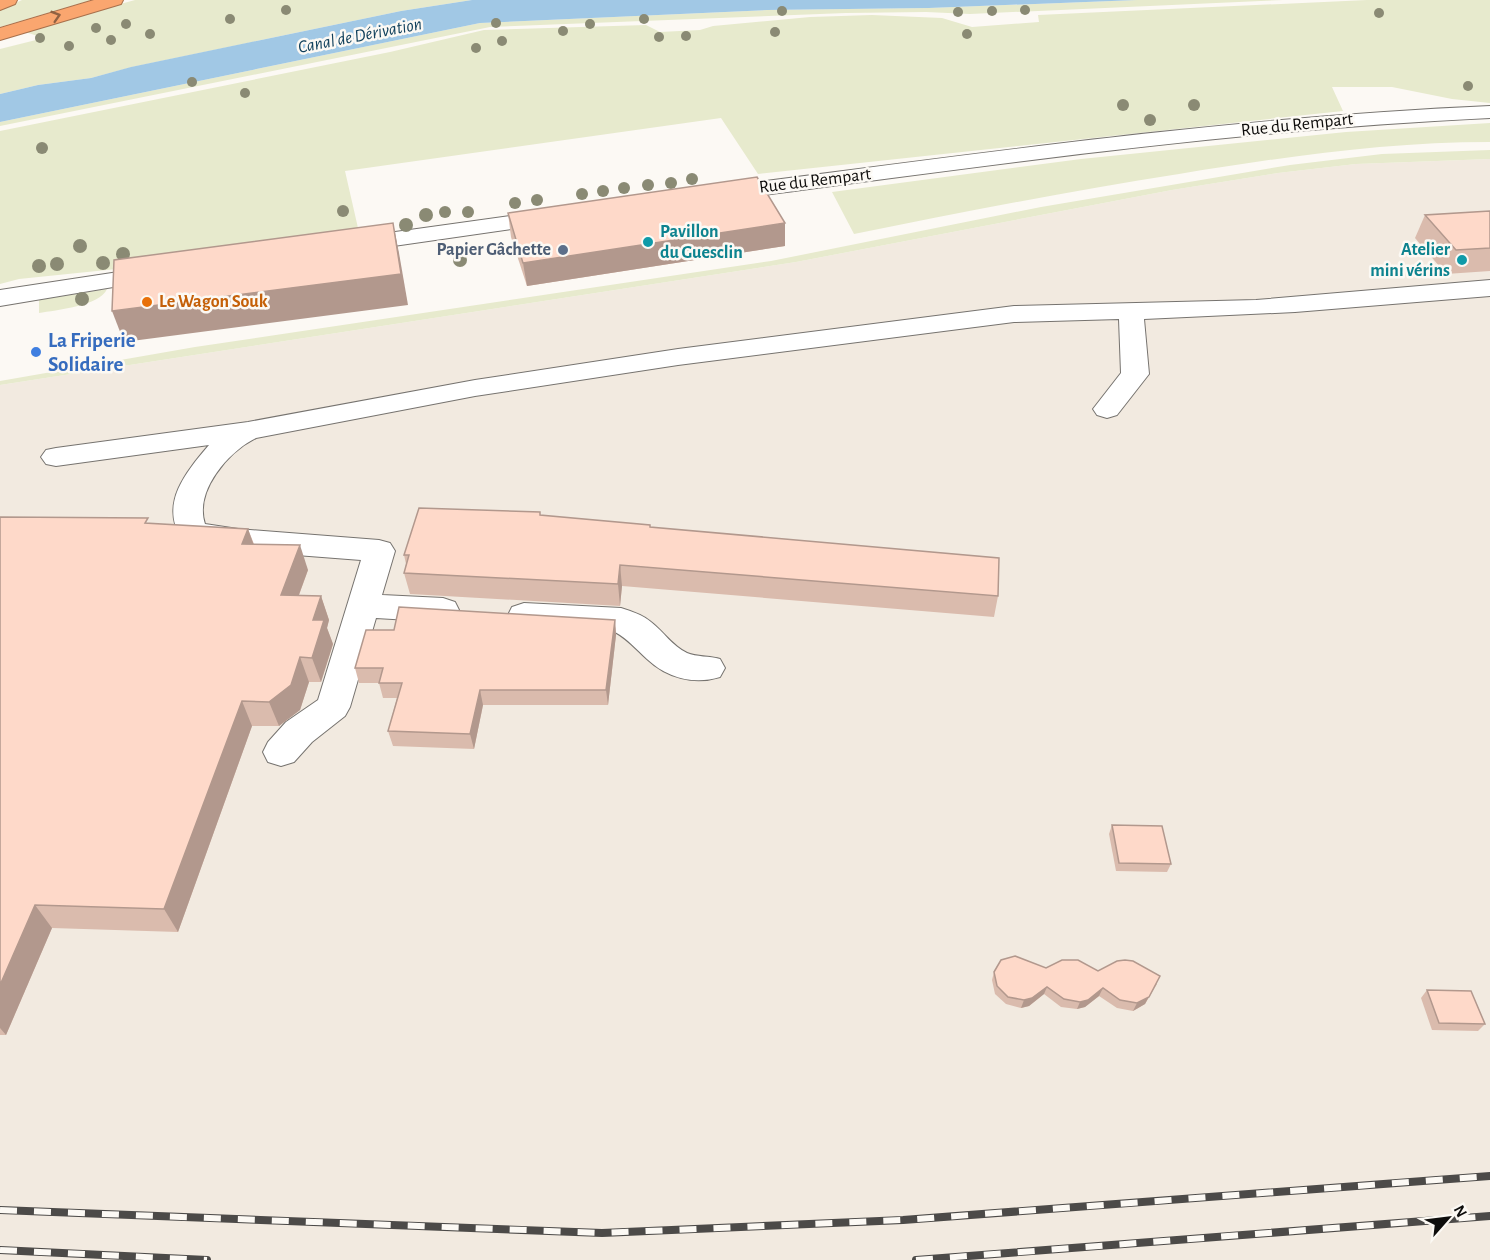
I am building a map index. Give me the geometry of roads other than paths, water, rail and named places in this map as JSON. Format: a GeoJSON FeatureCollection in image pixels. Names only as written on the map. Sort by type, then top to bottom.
{"type":"FeatureCollection","features":[{"type":"Feature","properties":{"kind":"highway"},"geometry":{"type":"LineString","coordinates":[[0,4],[8,0]]}},
{"type":"Feature","properties":{"kind":"highway"},"geometry":{"type":"LineString","coordinates":[[0,34],[114,0]]}},
{"type":"Feature","properties":{"kind":"street","name":"Rue du Rempart"},"geometry":{"type":"LineString","coordinates":[[699,197],[1081,147],[1380,117],[1490,112]]}},
{"type":"Feature","properties":{"kind":"street"},"geometry":{"type":"LineString","coordinates":[[328,248],[572,214]]}},
{"type":"Feature","properties":{"kind":"street"},"geometry":{"type":"LineString","coordinates":[[0,298],[177,270]]}},
{"type":"Feature","properties":{"kind":"street"},"geometry":{"type":"LineString","coordinates":[[56,457],[248,431],[475,388],[678,357],[1014,314],[1069,310],[1176,311],[1268,307],[1490,288]]}},
{"type":"Feature","properties":{"kind":"street"},"geometry":{"type":"LineString","coordinates":[[1107,409],[1135,374],[1131,310]]}},
{"type":"Feature","properties":{"kind":"street"},"geometry":{"type":"LineString","coordinates":[[248,431],[232,440],[218,454],[195,487],[187,504],[187,517],[180,530],[207,537],[379,551],[333,707],[299,732],[281,752]]}},
{"type":"Feature","properties":{"kind":"street"},"geometry":{"type":"LineString","coordinates":[[364,606],[621,620],[639,630],[660,652],[683,667],[708,668]]}},
{"type":"Feature","properties":{"kind":"water","name":"Canal de Dérivation"},"geometry":{"type":"Polygon","coordinates":[[[472,0],[1137,0],[929,8],[767,10],[480,23],[0,122],[0,94],[38,85],[91,78],[131,67],[401,11],[472,0]]]}},
{"type":"Feature","properties":{"kind":"railway"},"geometry":{"type":"LineString","coordinates":[[0,1210],[602,1233],[903,1220],[1490,1176]]}},
{"type":"Feature","properties":{"kind":"railway"},"geometry":{"type":"LineString","coordinates":[[916,1260],[1490,1216]]}},
{"type":"Feature","properties":{"kind":"railway"},"geometry":{"type":"LineString","coordinates":[[0,1250],[207,1260]]}},
{"type":"Feature","properties":{"kind":"place","name":"Pavillon du Guesclin"},"geometry":{"type":"Point","coordinates":[648,242]}},
{"type":"Feature","properties":{"kind":"place","name":"Papier Gâchette"},"geometry":{"type":"Point","coordinates":[563,250]}},
{"type":"Feature","properties":{"kind":"place","name":"Atelier mini vérins"},"geometry":{"type":"Point","coordinates":[1462,260]}},
{"type":"Feature","properties":{"kind":"place","name":"Le Wagon Souk"},"geometry":{"type":"Point","coordinates":[147,302]}},
{"type":"Feature","properties":{"kind":"place","name":"La Friperie Solidaire"},"geometry":{"type":"Point","coordinates":[36,352]}}]}
